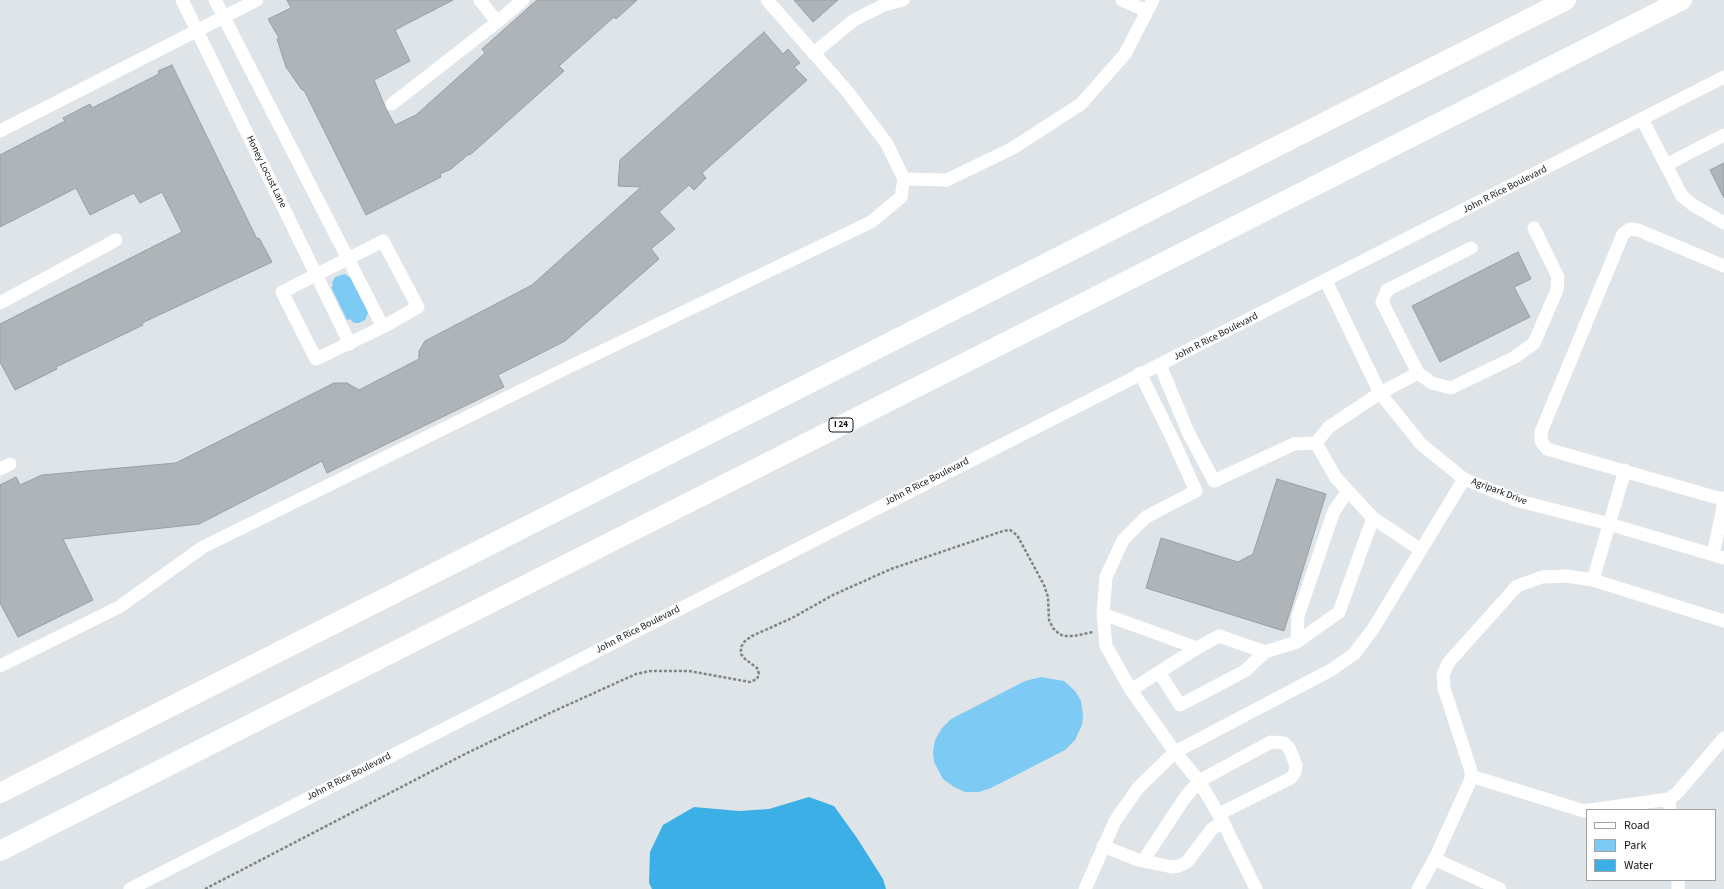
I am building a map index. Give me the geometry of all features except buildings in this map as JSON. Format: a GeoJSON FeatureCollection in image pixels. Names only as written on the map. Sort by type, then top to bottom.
{"type":"FeatureCollection","features":[{"type":"Feature","properties":{"kind":"highway"},"geometry":{"type":"LineString","coordinates":[[0,793],[1566,0]]}},
{"type":"Feature","properties":{"kind":"highway","name":"I 24"},"geometry":{"type":"LineString","coordinates":[[0,851],[1682,0]]}},
{"type":"Feature","properties":{"kind":"street","name":"Honey Locust Lane"},"geometry":{"type":"LineString","coordinates":[[182,0],[350,344]]}},
{"type":"Feature","properties":{"kind":"street"},"geometry":{"type":"LineString","coordinates":[[215,0],[382,327]]}},
{"type":"Feature","properties":{"kind":"street"},"geometry":{"type":"LineString","coordinates":[[0,131],[257,0]]}},
{"type":"Feature","properties":{"kind":"street"},"geometry":{"type":"LineString","coordinates":[[480,0],[497,22]]}},
{"type":"Feature","properties":{"kind":"street"},"geometry":{"type":"LineString","coordinates":[[392,104],[523,0]]}},
{"type":"Feature","properties":{"kind":"street"},"geometry":{"type":"LineString","coordinates":[[0,666],[118,607],[203,548],[571,366],[871,222],[901,197],[904,179],[887,144],[847,91],[767,0]]}},
{"type":"Feature","properties":{"kind":"street"},"geometry":{"type":"LineString","coordinates":[[814,53],[854,20],[884,5],[903,0]]}},
{"type":"Feature","properties":{"kind":"street"},"geometry":{"type":"LineString","coordinates":[[904,179],[947,180],[1013,148],[1081,104],[1125,54],[1150,6],[1122,0]]}},
{"type":"Feature","properties":{"kind":"street","name":"John R Rice Boulevard"},"geometry":{"type":"LineString","coordinates":[[130,889],[1140,373],[1160,365],[1326,281],[1724,77]]}},
{"type":"Feature","properties":{"kind":"street"},"geometry":{"type":"LineString","coordinates":[[1642,119],[1682,196],[1693,205],[1724,223]]}},
{"type":"Feature","properties":{"kind":"street"},"geometry":{"type":"LineString","coordinates":[[1666,165],[1724,135]]}},
{"type":"Feature","properties":{"kind":"street"},"geometry":{"type":"LineString","coordinates":[[1471,248],[1387,290],[1382,302],[1418,373],[1432,383],[1451,388],[1515,357],[1534,343],[1557,290],[1558,277],[1534,228]]}},
{"type":"Feature","properties":{"kind":"street"},"geometry":{"type":"LineString","coordinates":[[1724,266],[1638,230],[1630,229],[1623,234],[1541,432],[1541,441],[1547,449],[1625,470],[1718,498],[1724,498]]}},
{"type":"Feature","properties":{"kind":"street"},"geometry":{"type":"LineString","coordinates":[[0,303],[116,240]]}},
{"type":"Feature","properties":{"kind":"street"},"geometry":{"type":"LineString","coordinates":[[383,241],[418,307],[350,344],[316,359],[282,292],[316,275],[383,241]]}},
{"type":"Feature","properties":{"kind":"street","name":"Agripark Drive"},"geometry":{"type":"LineString","coordinates":[[1326,281],[1380,393],[1421,444],[1464,479],[1520,502],[1608,524],[1718,556]]}},
{"type":"Feature","properties":{"kind":"street"},"geometry":{"type":"LineString","coordinates":[[1160,365],[1189,434],[1214,481],[1294,444],[1316,443],[1329,427],[1380,393],[1418,373]]}},
{"type":"Feature","properties":{"kind":"street"},"geometry":{"type":"LineString","coordinates":[[1140,373],[1196,491],[1146,517],[1123,540],[1106,577],[1103,614],[1106,646],[1131,690],[1175,752],[1199,781],[1221,818],[1256,889]]}},
{"type":"Feature","properties":{"kind":"street"},"geometry":{"type":"LineString","coordinates":[[1316,443],[1336,478],[1373,518],[1421,550]]}},
{"type":"Feature","properties":{"kind":"street"},"geometry":{"type":"LineString","coordinates":[[1593,580],[1608,524],[1625,470]]}},
{"type":"Feature","properties":{"kind":"street"},"geometry":{"type":"LineString","coordinates":[[1085,889],[1115,822],[1138,788],[1175,752],[1331,670],[1354,654],[1373,629],[1464,479]]}},
{"type":"Feature","properties":{"kind":"street"},"geometry":{"type":"LineString","coordinates":[[1297,642],[1298,616],[1334,511],[1348,491]]}},
{"type":"Feature","properties":{"kind":"street"},"geometry":{"type":"LineString","coordinates":[[1718,556],[1724,502]]}},
{"type":"Feature","properties":{"kind":"street"},"geometry":{"type":"LineString","coordinates":[[1159,672],[1180,705],[1245,671],[1265,652],[1297,642],[1339,612],[1373,518]]}},
{"type":"Feature","properties":{"kind":"street"},"geometry":{"type":"LineString","coordinates":[[1418,889],[1434,859],[1471,776],[1471,770],[1444,688],[1443,675],[1448,663],[1517,586],[1542,577],[1566,576],[1593,580],[1724,621]]}},
{"type":"Feature","properties":{"kind":"street"},"geometry":{"type":"LineString","coordinates":[[1103,614],[1197,648]]}},
{"type":"Feature","properties":{"kind":"street"},"geometry":{"type":"LineString","coordinates":[[1131,690],[1197,648],[1219,636],[1265,652]]}},
{"type":"Feature","properties":{"kind":"street"},"geometry":{"type":"LineString","coordinates":[[1602,809],[1670,804],[1677,793],[1724,738]]}},
{"type":"Feature","properties":{"kind":"street"},"geometry":{"type":"LineString","coordinates":[[1103,846],[1143,861],[1172,867],[1179,866],[1187,862],[1221,818],[1290,778],[1295,772],[1296,765],[1289,748],[1284,744],[1271,742],[1199,781],[1184,799],[1143,861]]}},
{"type":"Feature","properties":{"kind":"street"},"geometry":{"type":"LineString","coordinates":[[1471,776],[1586,810]]}},
{"type":"Feature","properties":{"kind":"street"},"geometry":{"type":"LineString","coordinates":[[1434,859],[1474,884],[1500,889]]}},
{"type":"Feature","properties":{"kind":"path"},"geometry":{"type":"LineString","coordinates":[[205,889],[472,751],[552,712],[636,674],[650,670],[689,671],[750,682],[757,679],[760,674],[757,668],[741,654],[741,647],[745,641],[752,636],[792,618],[833,595],[891,569],[1003,530],[1010,530],[1017,535],[1044,584],[1048,598],[1049,620],[1053,628],[1059,634],[1064,636],[1074,636],[1096,632]]}},
{"type":"Feature","properties":{"kind":"green space"},"geometry":{"type":"Polygon","coordinates":[[[345,274],[349,277],[352,276],[368,313],[365,320],[359,323],[354,323],[350,319],[347,320],[331,287],[333,286],[332,283],[335,277],[345,274]]]}},
{"type":"Feature","properties":{"kind":"green space"},"geometry":{"type":"Polygon","coordinates":[[[1041,677],[1064,681],[1075,691],[1081,701],[1083,715],[1082,725],[1075,740],[1065,750],[991,788],[979,792],[965,792],[954,787],[943,779],[934,762],[933,752],[935,740],[942,728],[951,719],[1025,681],[1041,677]]]}},
{"type":"Feature","properties":{"kind":"water"},"geometry":{"type":"Polygon","coordinates":[[[809,797],[834,806],[857,838],[883,879],[886,889],[652,889],[649,883],[650,852],[663,825],[694,807],[739,811],[769,809],[809,797]]]}}]}
